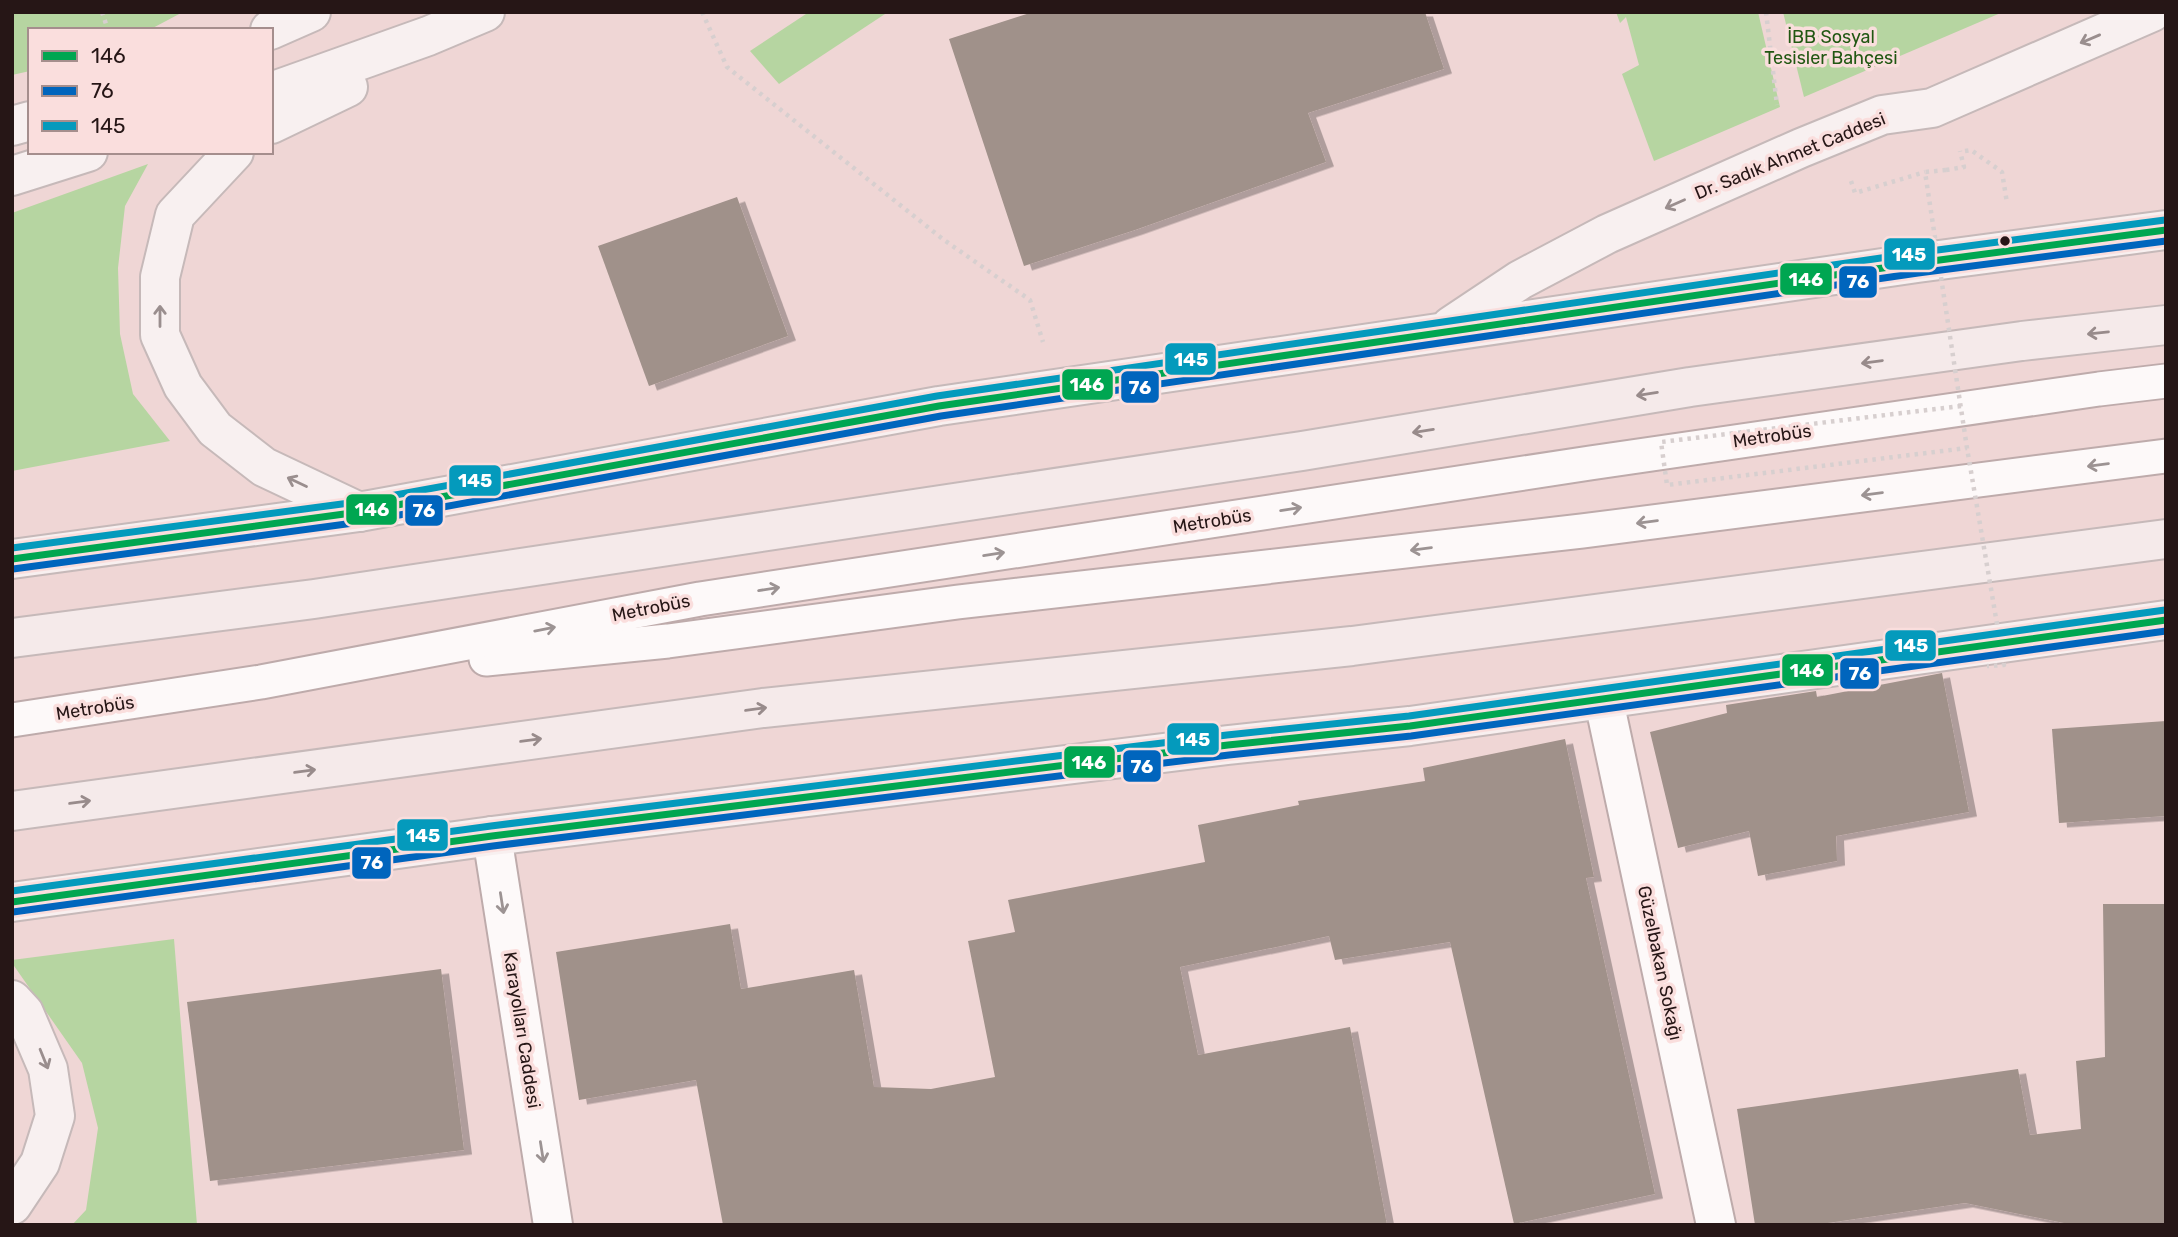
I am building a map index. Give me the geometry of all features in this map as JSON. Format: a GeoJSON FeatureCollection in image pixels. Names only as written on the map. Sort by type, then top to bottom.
{"type":"FeatureCollection","features":[{"type":"Feature","properties":{"kind":"highway"},"geometry":{"type":"LineString","coordinates":[[12,638],[327,597],[1303,451],[1690,387],[2022,341],[2166,325]]}},
{"type":"Feature","properties":{"kind":"highway"},"geometry":{"type":"LineString","coordinates":[[12,811],[763,708],[1352,646],[2166,539]]}},
{"type":"Feature","properties":{"kind":"main road"},"geometry":{"type":"LineString","coordinates":[[273,29],[311,12]]}},
{"type":"Feature","properties":{"kind":"main road"},"geometry":{"type":"LineString","coordinates":[[273,91],[428,36],[485,12]]}},
{"type":"Feature","properties":{"kind":"main road","name":"Dr. Sadık Ahmet Caddesi"},"geometry":{"type":"LineString","coordinates":[[1443,332],[1520,280],[1607,234],[1882,115],[1932,108],[2152,12]]}},
{"type":"Feature","properties":{"kind":"main road"},"geometry":{"type":"LineString","coordinates":[[273,123],[341,91],[428,36]]}},
{"type":"Feature","properties":{"kind":"main road"},"geometry":{"type":"LineString","coordinates":[[12,176],[82,154]]}},
{"type":"Feature","properties":{"kind":"main road"},"geometry":{"type":"LineString","coordinates":[[232,154],[175,215],[160,277],[160,335],[183,386],[215,429],[264,467],[359,512]]}},
{"type":"Feature","properties":{"kind":"main road"},"geometry":{"type":"LineString","coordinates":[[12,559],[359,512],[939,406],[2166,230]]}},
{"type":"Feature","properties":{"kind":"main road"},"geometry":{"type":"LineString","coordinates":[[12,902],[492,836],[1604,701],[2166,620]]}},
{"type":"Feature","properties":{"kind":"main road"},"geometry":{"type":"LineString","coordinates":[[12,1000],[24,1013],[48,1069],[55,1116],[40,1163],[12,1205]]}},
{"type":"Feature","properties":{"kind":"street","name":"Güzelbakan Sokağı"},"geometry":{"type":"LineString","coordinates":[[1604,701],[1716,1225]]}},
{"type":"Feature","properties":{"kind":"street","name":"Karayolları Caddesi"},"geometry":{"type":"LineString","coordinates":[[492,836],[553,1225]]}},
{"type":"Feature","properties":{"kind":"lane","name":"Metrobüs"},"geometry":{"type":"LineString","coordinates":[[12,720],[261,682],[700,599],[1590,463],[2099,388],[2166,381]]}},
{"type":"Feature","properties":{"kind":"lane","name":"Metrobüs"},"geometry":{"type":"LineString","coordinates":[[261,682],[668,641],[958,602],[1582,531],[2166,456]]}},
{"type":"Feature","properties":{"kind":"path"},"geometry":{"type":"LineString","coordinates":[[702,12],[727,67],[944,240],[1030,300],[1045,348]]}},
{"type":"Feature","properties":{"kind":"path"},"geometry":{"type":"LineString","coordinates":[[1766,12],[1777,107]]}},
{"type":"Feature","properties":{"kind":"path"},"geometry":{"type":"LineString","coordinates":[[1952,149],[1971,150],[2002,172],[2014,250]]}},
{"type":"Feature","properties":{"kind":"path"},"geometry":{"type":"LineString","coordinates":[[1851,178],[1855,193],[1926,172],[1964,167],[1961,151]]}},
{"type":"Feature","properties":{"kind":"path"},"geometry":{"type":"LineString","coordinates":[[1926,172],[2004,665],[1987,666]]}},
{"type":"Feature","properties":{"kind":"path"},"geometry":{"type":"LineString","coordinates":[[1961,405],[1661,442],[1667,485],[1968,448]]}},
{"type":"Feature","properties":{"kind":"green space"},"geometry":{"type":"Polygon","coordinates":[[[12,12],[183,12],[153,28],[28,28],[28,71],[12,75],[12,12]]]}},
{"type":"Feature","properties":{"kind":"green space"},"geometry":{"type":"Polygon","coordinates":[[[809,12],[888,12],[779,84],[750,51],[809,12]]]}},
{"type":"Feature","properties":{"kind":"green space"},"geometry":{"type":"Polygon","coordinates":[[[1616,12],[1758,12],[1780,107],[1654,161],[1622,74],[1639,65],[1626,17],[1620,23],[1616,12]]]}},
{"type":"Feature","properties":{"kind":"green space","name":"İBB Sosyal Tesisler Bahçesi"},"geometry":{"type":"Polygon","coordinates":[[[1783,12],[2003,12],[1804,97],[1783,12]]]}},
{"type":"Feature","properties":{"kind":"green space"},"geometry":{"type":"Polygon","coordinates":[[[148,164],[125,206],[118,268],[120,334],[133,394],[170,441],[12,471],[12,213],[148,164]]]}},
{"type":"Feature","properties":{"kind":"green space"},"geometry":{"type":"Polygon","coordinates":[[[174,939],[197,1225],[72,1225],[86,1210],[98,1128],[82,1063],[12,960],[174,939]]]}},
{"type":"Feature","properties":{"kind":"building"},"geometry":{"type":"Polygon","coordinates":[[[1033,12],[1425,12],[1444,69],[1308,113],[1326,162],[1135,230],[1024,266],[949,39],[1033,12]]]}},
{"type":"Feature","properties":{"kind":"building"},"geometry":{"type":"Polygon","coordinates":[[[737,197],[788,336],[649,386],[598,246],[737,197]]]}},
{"type":"Feature","properties":{"kind":"building"},"geometry":{"type":"Polygon","coordinates":[[[1942,673],[1969,812],[1836,836],[1837,861],[1758,876],[1749,831],[1678,848],[1650,732],[1727,713],[1726,705],[1816,691],[1817,697],[1942,673]]]}},
{"type":"Feature","properties":{"kind":"building"},"geometry":{"type":"Polygon","coordinates":[[[2166,721],[2166,816],[2059,823],[2052,729],[2166,721]]]}},
{"type":"Feature","properties":{"kind":"building"},"geometry":{"type":"Polygon","coordinates":[[[1565,739],[1594,877],[1586,878],[1655,1194],[1514,1224],[1450,942],[1335,960],[1329,936],[1180,967],[1198,1055],[1350,1027],[1387,1225],[723,1225],[696,1080],[579,1100],[556,952],[730,924],[741,989],[854,970],[874,1087],[931,1089],[995,1077],[968,941],[1015,932],[1008,900],[1205,862],[1198,825],[1299,805],[1298,801],[1425,781],[1423,768],[1565,739]]]}},
{"type":"Feature","properties":{"kind":"building"},"geometry":{"type":"Polygon","coordinates":[[[2103,904],[2166,904],[2166,1225],[2074,1225],[1965,1203],[1814,1225],[1755,1225],[1737,1109],[2018,1069],[2030,1135],[2081,1129],[2076,1061],[2105,1057],[2103,904]]]}},
{"type":"Feature","properties":{"kind":"building"},"geometry":{"type":"Polygon","coordinates":[[[441,969],[464,1150],[210,1181],[187,1002],[441,969]]]}},
{"type":"Feature","properties":{"kind":"transit line","name":"145"},"geometry":{"type":"LineString","coordinates":[[12,548],[357,502],[937,396],[1915,253],[2165,220]]}},
{"type":"Feature","properties":{"kind":"transit line","name":"146"},"geometry":{"type":"LineString","coordinates":[[12,559],[359,512],[939,406],[1917,263],[2166,230]]}},
{"type":"Feature","properties":{"kind":"transit line","name":"76"},"geometry":{"type":"LineString","coordinates":[[13,569],[361,522],[941,416],[1918,273],[2166,241]]}},
{"type":"Feature","properties":{"kind":"transit line","name":"145"},"geometry":{"type":"LineString","coordinates":[[12,891],[491,826],[1227,735],[1409,716],[2165,610]]}},
{"type":"Feature","properties":{"kind":"transit line","name":"146"},"geometry":{"type":"LineString","coordinates":[[12,902],[492,836],[1228,745],[1410,726],[2166,620]]}},
{"type":"Feature","properties":{"kind":"transit line","name":"76"},"geometry":{"type":"LineString","coordinates":[[13,912],[493,846],[1229,755],[1411,736],[2166,631]]}}]}
